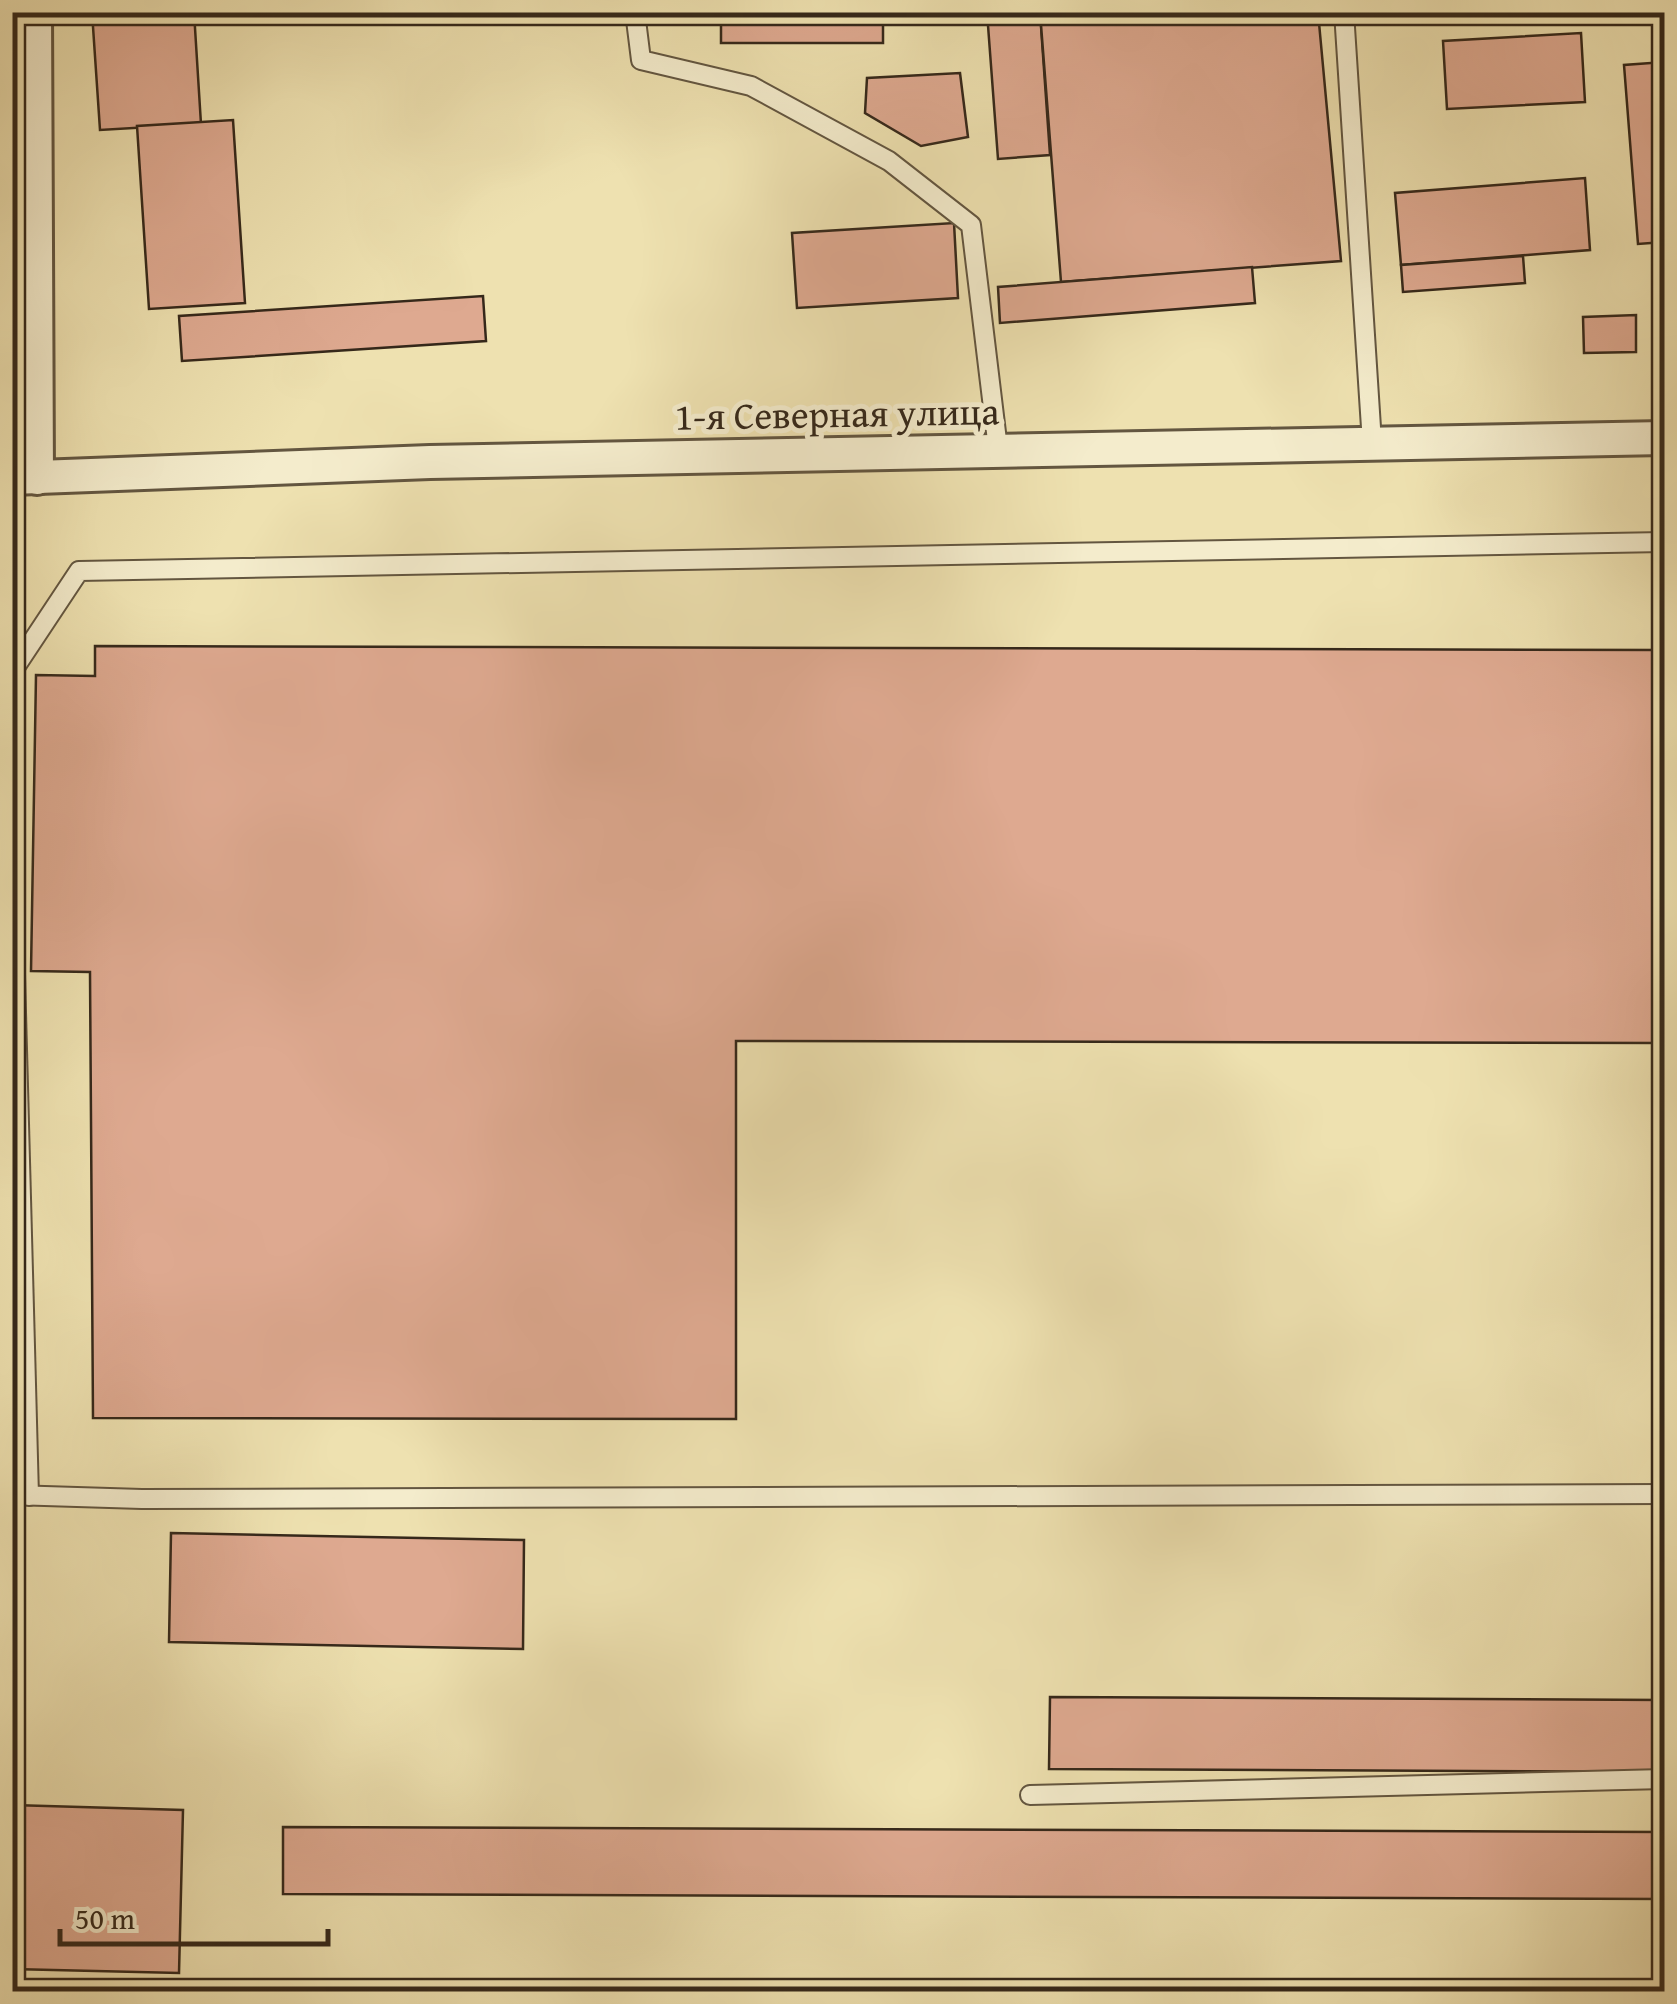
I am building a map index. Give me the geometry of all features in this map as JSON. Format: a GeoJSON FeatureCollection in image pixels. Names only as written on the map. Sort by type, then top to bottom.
{"type":"FeatureCollection","features":[{"type":"Feature","properties":{"kind":"street"},"geometry":{"type":"LineString","coordinates":[[25,478],[36,12]]}},
{"type":"Feature","properties":{"kind":"street","name":"1-я Северная улица"},"geometry":{"type":"LineString","coordinates":[[25,478],[998,448],[1664,438]]}},
{"type":"Feature","properties":{"kind":"lane"},"geometry":{"type":"LineString","coordinates":[[635,12],[641,60],[751,86],[889,161],[971,225],[998,448]]}},
{"type":"Feature","properties":{"kind":"lane"},"geometry":{"type":"LineString","coordinates":[[1344,12],[1372,443]]}},
{"type":"Feature","properties":{"kind":"lane"},"geometry":{"type":"LineString","coordinates":[[12,672],[79,571],[1664,542]]}},
{"type":"Feature","properties":{"kind":"lane"},"geometry":{"type":"LineString","coordinates":[[12,863],[21,1495],[142,1500],[1664,1494]]}},
{"type":"Feature","properties":{"kind":"lane"},"geometry":{"type":"LineString","coordinates":[[1030,1795],[1664,1780]]}},
{"type":"Feature","properties":{"kind":"building"},"geometry":{"type":"Polygon","coordinates":[[[92,12],[194,12],[201,124],[100,130],[92,12]]]}},
{"type":"Feature","properties":{"kind":"building"},"geometry":{"type":"Polygon","coordinates":[[[721,12],[883,12],[883,43],[721,43],[721,12]]]}},
{"type":"Feature","properties":{"kind":"building"},"geometry":{"type":"Polygon","coordinates":[[[987,12],[1040,12],[1050,155],[998,159],[987,12]]]}},
{"type":"Feature","properties":{"kind":"building"},"geometry":{"type":"Polygon","coordinates":[[[1040,12],[1318,12],[1341,261],[1061,282],[1040,12]]]}},
{"type":"Feature","properties":{"kind":"building"},"geometry":{"type":"Polygon","coordinates":[[[1581,33],[1585,102],[1447,109],[1443,41],[1581,33]]]}},
{"type":"Feature","properties":{"kind":"building"},"geometry":{"type":"Polygon","coordinates":[[[1664,62],[1664,242],[1638,244],[1624,65],[1664,62]]]}},
{"type":"Feature","properties":{"kind":"building"},"geometry":{"type":"Polygon","coordinates":[[[960,73],[968,137],[921,146],[865,113],[867,78],[960,73]]]}},
{"type":"Feature","properties":{"kind":"building"},"geometry":{"type":"Polygon","coordinates":[[[233,120],[245,303],[149,309],[137,126],[233,120]]]}},
{"type":"Feature","properties":{"kind":"building"},"geometry":{"type":"Polygon","coordinates":[[[1585,178],[1590,250],[1401,265],[1395,193],[1585,178]]]}},
{"type":"Feature","properties":{"kind":"building"},"geometry":{"type":"Polygon","coordinates":[[[954,223],[958,298],[797,308],[792,233],[954,223]]]}},
{"type":"Feature","properties":{"kind":"building"},"geometry":{"type":"Polygon","coordinates":[[[1523,256],[1525,283],[1403,292],[1401,265],[1523,256]]]}},
{"type":"Feature","properties":{"kind":"building"},"geometry":{"type":"Polygon","coordinates":[[[1252,267],[1255,303],[1000,323],[998,287],[1252,267]]]}},
{"type":"Feature","properties":{"kind":"building"},"geometry":{"type":"Polygon","coordinates":[[[483,296],[486,341],[182,361],[179,316],[483,296]]]}},
{"type":"Feature","properties":{"kind":"building"},"geometry":{"type":"Polygon","coordinates":[[[1636,315],[1636,352],[1584,353],[1583,317],[1636,315]]]}},
{"type":"Feature","properties":{"kind":"building"},"geometry":{"type":"Polygon","coordinates":[[[95,646],[1664,650],[1664,1043],[736,1041],[736,1419],[93,1418],[90,972],[31,971],[36,675],[95,676],[95,646]]]}},
{"type":"Feature","properties":{"kind":"building"},"geometry":{"type":"Polygon","coordinates":[[[171,1533],[524,1540],[523,1649],[169,1642],[171,1533]]]}},
{"type":"Feature","properties":{"kind":"building"},"geometry":{"type":"Polygon","coordinates":[[[1050,1697],[1664,1700],[1664,1772],[1049,1769],[1050,1697]]]}},
{"type":"Feature","properties":{"kind":"building"},"geometry":{"type":"Polygon","coordinates":[[[12,1805],[183,1810],[179,1973],[12,1969],[12,1805]]]}},
{"type":"Feature","properties":{"kind":"building"},"geometry":{"type":"Polygon","coordinates":[[[283,1827],[1664,1832],[1664,1899],[283,1894],[283,1827]]]}}]}
